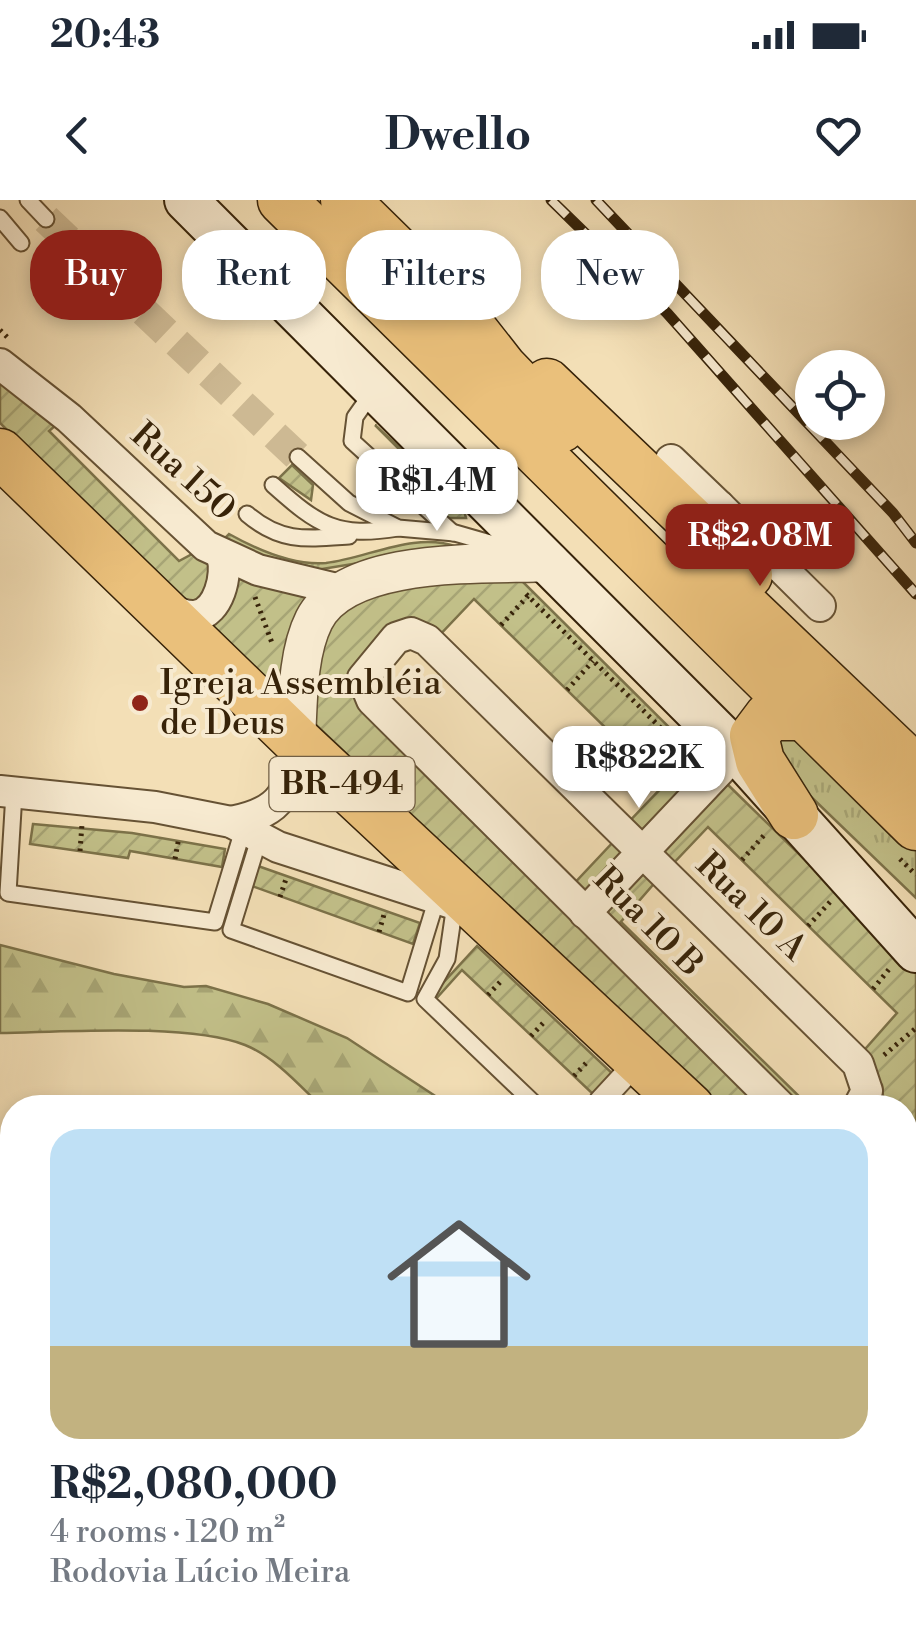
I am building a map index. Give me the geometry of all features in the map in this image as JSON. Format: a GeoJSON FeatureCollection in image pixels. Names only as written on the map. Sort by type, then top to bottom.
{"type":"FeatureCollection","features":[{"type":"Feature","properties":{"kind":"main road"},"geometry":{"type":"LineString","coordinates":[[186,200],[376,386],[539,579],[737,752],[780,824],[906,956]]}},
{"type":"Feature","properties":{"kind":"main road"},"geometry":{"type":"LineString","coordinates":[[282,200],[916,826]]}},
{"type":"Feature","properties":{"kind":"main road"},"geometry":{"type":"LineString","coordinates":[[345,200],[376,230]]}},
{"type":"Feature","properties":{"kind":"main road"},"geometry":{"type":"LineString","coordinates":[[466,320],[526,393],[916,770]]}},
{"type":"Feature","properties":{"kind":"main road"},"geometry":{"type":"LineString","coordinates":[[470,320],[710,518],[742,569],[916,742]]}},
{"type":"Feature","properties":{"kind":"main road","name":"BR-494"},"geometry":{"type":"LineString","coordinates":[[0,454],[296,740],[451,908],[675,1095]]}},
{"type":"Feature","properties":{"kind":"main road"},"geometry":{"type":"LineString","coordinates":[[780,824],[754,736],[769,716],[805,716]]}},
{"type":"Feature","properties":{"kind":"street","name":"Rua 150"},"geometry":{"type":"LineString","coordinates":[[0,364],[69,418],[181,527],[227,558],[341,590]]}},
{"type":"Feature","properties":{"kind":"street"},"geometry":{"type":"LineString","coordinates":[[670,460],[710,518],[820,606]]}},
{"type":"Feature","properties":{"kind":"street"},"geometry":{"type":"LineString","coordinates":[[156,605],[193,616],[206,612],[224,581],[227,558]]}},
{"type":"Feature","properties":{"kind":"street"},"geometry":{"type":"LineString","coordinates":[[247,836],[262,815],[281,800],[290,782],[307,640],[319,611],[341,590],[417,569],[539,579]]}},
{"type":"Feature","properties":{"kind":"street","name":"Rua 10 A"},"geometry":{"type":"LineString","coordinates":[[381,654],[403,634],[427,640],[864,1073]]}},
{"type":"Feature","properties":{"kind":"street","name":"Rua 10 B"},"geometry":{"type":"LineString","coordinates":[[381,654],[363,678],[372,700],[769,1095]]}},
{"type":"Feature","properties":{"kind":"street"},"geometry":{"type":"LineString","coordinates":[[586,913],[737,752]]}},
{"type":"Feature","properties":{"kind":"street"},"geometry":{"type":"LineString","coordinates":[[7,792],[155,807],[451,908]]}},
{"type":"Feature","properties":{"kind":"street"},"geometry":{"type":"LineString","coordinates":[[841,886],[916,917]]}},
{"type":"Feature","properties":{"kind":"street"},"geometry":{"type":"LineString","coordinates":[[615,1095],[643,1066]]}},
{"type":"Feature","properties":{"kind":"street"},"geometry":{"type":"LineString","coordinates":[[864,1073],[866,1095]]}},
{"type":"Feature","properties":{"kind":"lane"},"geometry":{"type":"LineString","coordinates":[[28,200],[46,218]]}},
{"type":"Feature","properties":{"kind":"lane"},"geometry":{"type":"LineString","coordinates":[[0,218],[22,243]]}},
{"type":"Feature","properties":{"kind":"lane"},"geometry":{"type":"LineString","coordinates":[[376,386],[355,417],[352,441],[453,532],[539,579]]}},
{"type":"Feature","properties":{"kind":"lane"},"geometry":{"type":"LineString","coordinates":[[298,457],[349,503],[398,528]]}},
{"type":"Feature","properties":{"kind":"lane"},"geometry":{"type":"LineString","coordinates":[[274,485],[309,515],[353,536]]}},
{"type":"Feature","properties":{"kind":"lane"},"geometry":{"type":"LineString","coordinates":[[247,514],[268,531],[295,540],[398,528],[453,532]]}},
{"type":"Feature","properties":{"kind":"lane"},"geometry":{"type":"LineString","coordinates":[[7,792],[8,893],[215,922],[247,836]]}},
{"type":"Feature","properties":{"kind":"lane"},"geometry":{"type":"LineString","coordinates":[[247,836],[231,930],[408,993],[451,908]]}},
{"type":"Feature","properties":{"kind":"lane"},"geometry":{"type":"LineString","coordinates":[[451,908],[446,959],[425,999],[525,1095]]}},
{"type":"Feature","properties":{"kind":"path"},"geometry":{"type":"LineString","coordinates":[[227,558],[258,602],[274,646]]}},
{"type":"Feature","properties":{"kind":"path"},"geometry":{"type":"LineString","coordinates":[[501,625],[539,579]]}},
{"type":"Feature","properties":{"kind":"path"},"geometry":{"type":"LineString","coordinates":[[567,690],[593,661]]}},
{"type":"Feature","properties":{"kind":"path"},"geometry":{"type":"LineString","coordinates":[[632,754],[658,726]]}},
{"type":"Feature","properties":{"kind":"path"},"geometry":{"type":"LineString","coordinates":[[66,818],[96,820]]}},
{"type":"Feature","properties":{"kind":"path"},"geometry":{"type":"LineString","coordinates":[[80,851],[82,819]]}},
{"type":"Feature","properties":{"kind":"path"},"geometry":{"type":"LineString","coordinates":[[742,860],[780,824]]}},
{"type":"Feature","properties":{"kind":"path"},"geometry":{"type":"LineString","coordinates":[[175,858],[181,830]]}},
{"type":"Feature","properties":{"kind":"path"},"geometry":{"type":"LineString","coordinates":[[247,836],[290,866],[280,897]]}},
{"type":"Feature","properties":{"kind":"path"},"geometry":{"type":"LineString","coordinates":[[808,926],[841,886]]}},
{"type":"Feature","properties":{"kind":"path"},"geometry":{"type":"LineString","coordinates":[[378,932],[388,902],[451,908]]}},
{"type":"Feature","properties":{"kind":"path"},"geometry":{"type":"LineString","coordinates":[[873,989],[906,956]]}},
{"type":"Feature","properties":{"kind":"path"},"geometry":{"type":"LineString","coordinates":[[864,1073],[916,1028]]}},
{"type":"Feature","properties":{"kind":"green space"},"geometry":{"type":"Polygon","coordinates":[[[0,381],[56,425],[49,431],[179,561],[196,552],[217,564],[200,603],[184,605],[0,423],[0,381]]]}},
{"type":"Feature","properties":{"kind":"green space"},"geometry":{"type":"Polygon","coordinates":[[[375,425],[463,507],[466,518],[443,518],[447,497],[375,425]]]}},
{"type":"Feature","properties":{"kind":"green space"},"geometry":{"type":"Polygon","coordinates":[[[292,465],[313,485],[311,500],[279,478],[292,465]]]}},
{"type":"Feature","properties":{"kind":"green space"},"geometry":{"type":"Polygon","coordinates":[[[229,534],[276,555],[314,563],[425,542],[457,547],[316,570],[267,558],[224,539],[229,534]]]}},
{"type":"Feature","properties":{"kind":"green space"},"geometry":{"type":"Polygon","coordinates":[[[236,573],[316,600],[286,701],[205,621],[236,573]]]}},
{"type":"Feature","properties":{"kind":"green space"},"geometry":{"type":"Polygon","coordinates":[[[416,577],[522,581],[707,765],[636,840],[623,828],[664,785],[474,599],[434,641],[416,627],[358,669],[759,1095],[706,1095],[315,724],[318,648],[347,602],[416,577]]]}},
{"type":"Feature","properties":{"kind":"green space"},"geometry":{"type":"Polygon","coordinates":[[[787,729],[916,843],[916,898],[776,763],[771,745],[787,729]]]}},
{"type":"Feature","properties":{"kind":"green space"},"geometry":{"type":"Polygon","coordinates":[[[723,780],[916,968],[916,1095],[883,1095],[882,1085],[859,1056],[897,1013],[708,827],[668,869],[653,855],[723,780]]]}},
{"type":"Feature","properties":{"kind":"green space"},"geometry":{"type":"Polygon","coordinates":[[[33,824],[132,833],[225,849],[222,867],[130,851],[128,858],[30,844],[33,824]]]}},
{"type":"Feature","properties":{"kind":"green space"},"geometry":{"type":"Polygon","coordinates":[[[616,839],[632,853],[583,903],[569,889],[616,839]]]}},
{"type":"Feature","properties":{"kind":"green space"},"geometry":{"type":"Polygon","coordinates":[[[258,866],[420,923],[413,944],[252,886],[258,866]]]}},
{"type":"Feature","properties":{"kind":"green space"},"geometry":{"type":"Polygon","coordinates":[[[645,866],[658,879],[612,932],[598,919],[645,866]]]}},
{"type":"Feature","properties":{"kind":"green space"},"geometry":{"type":"Polygon","coordinates":[[[621,922],[798,1095],[779,1095],[612,932],[621,922]]]}},
{"type":"Feature","properties":{"kind":"green space"},"geometry":{"type":"Polygon","coordinates":[[[0,945],[114,974],[184,987],[206,986],[268,1004],[347,1038],[434,1095],[309,1095],[267,1057],[221,1038],[125,1030],[0,1033],[0,945]]]}},
{"type":"Feature","properties":{"kind":"green space"},"geometry":{"type":"Polygon","coordinates":[[[477,946],[614,1075],[594,1095],[462,970],[435,1000],[431,996],[477,946]]]}},
{"type":"Feature","properties":{"kind":"tunnel"},"geometry":{"type":"LineString","coordinates":[[46,219],[298,457]]}},
{"type":"Feature","properties":{"kind":"railway"},"geometry":{"type":"LineString","coordinates":[[551,200],[667,313],[916,594]]}},
{"type":"Feature","properties":{"kind":"railway"},"geometry":{"type":"LineString","coordinates":[[596,200],[893,513],[916,543]]}},
{"type":"Feature","properties":{"kind":"place","name":"Igreja Assembléia de Deus"},"geometry":{"type":"Point","coordinates":[140,703]}}]}
